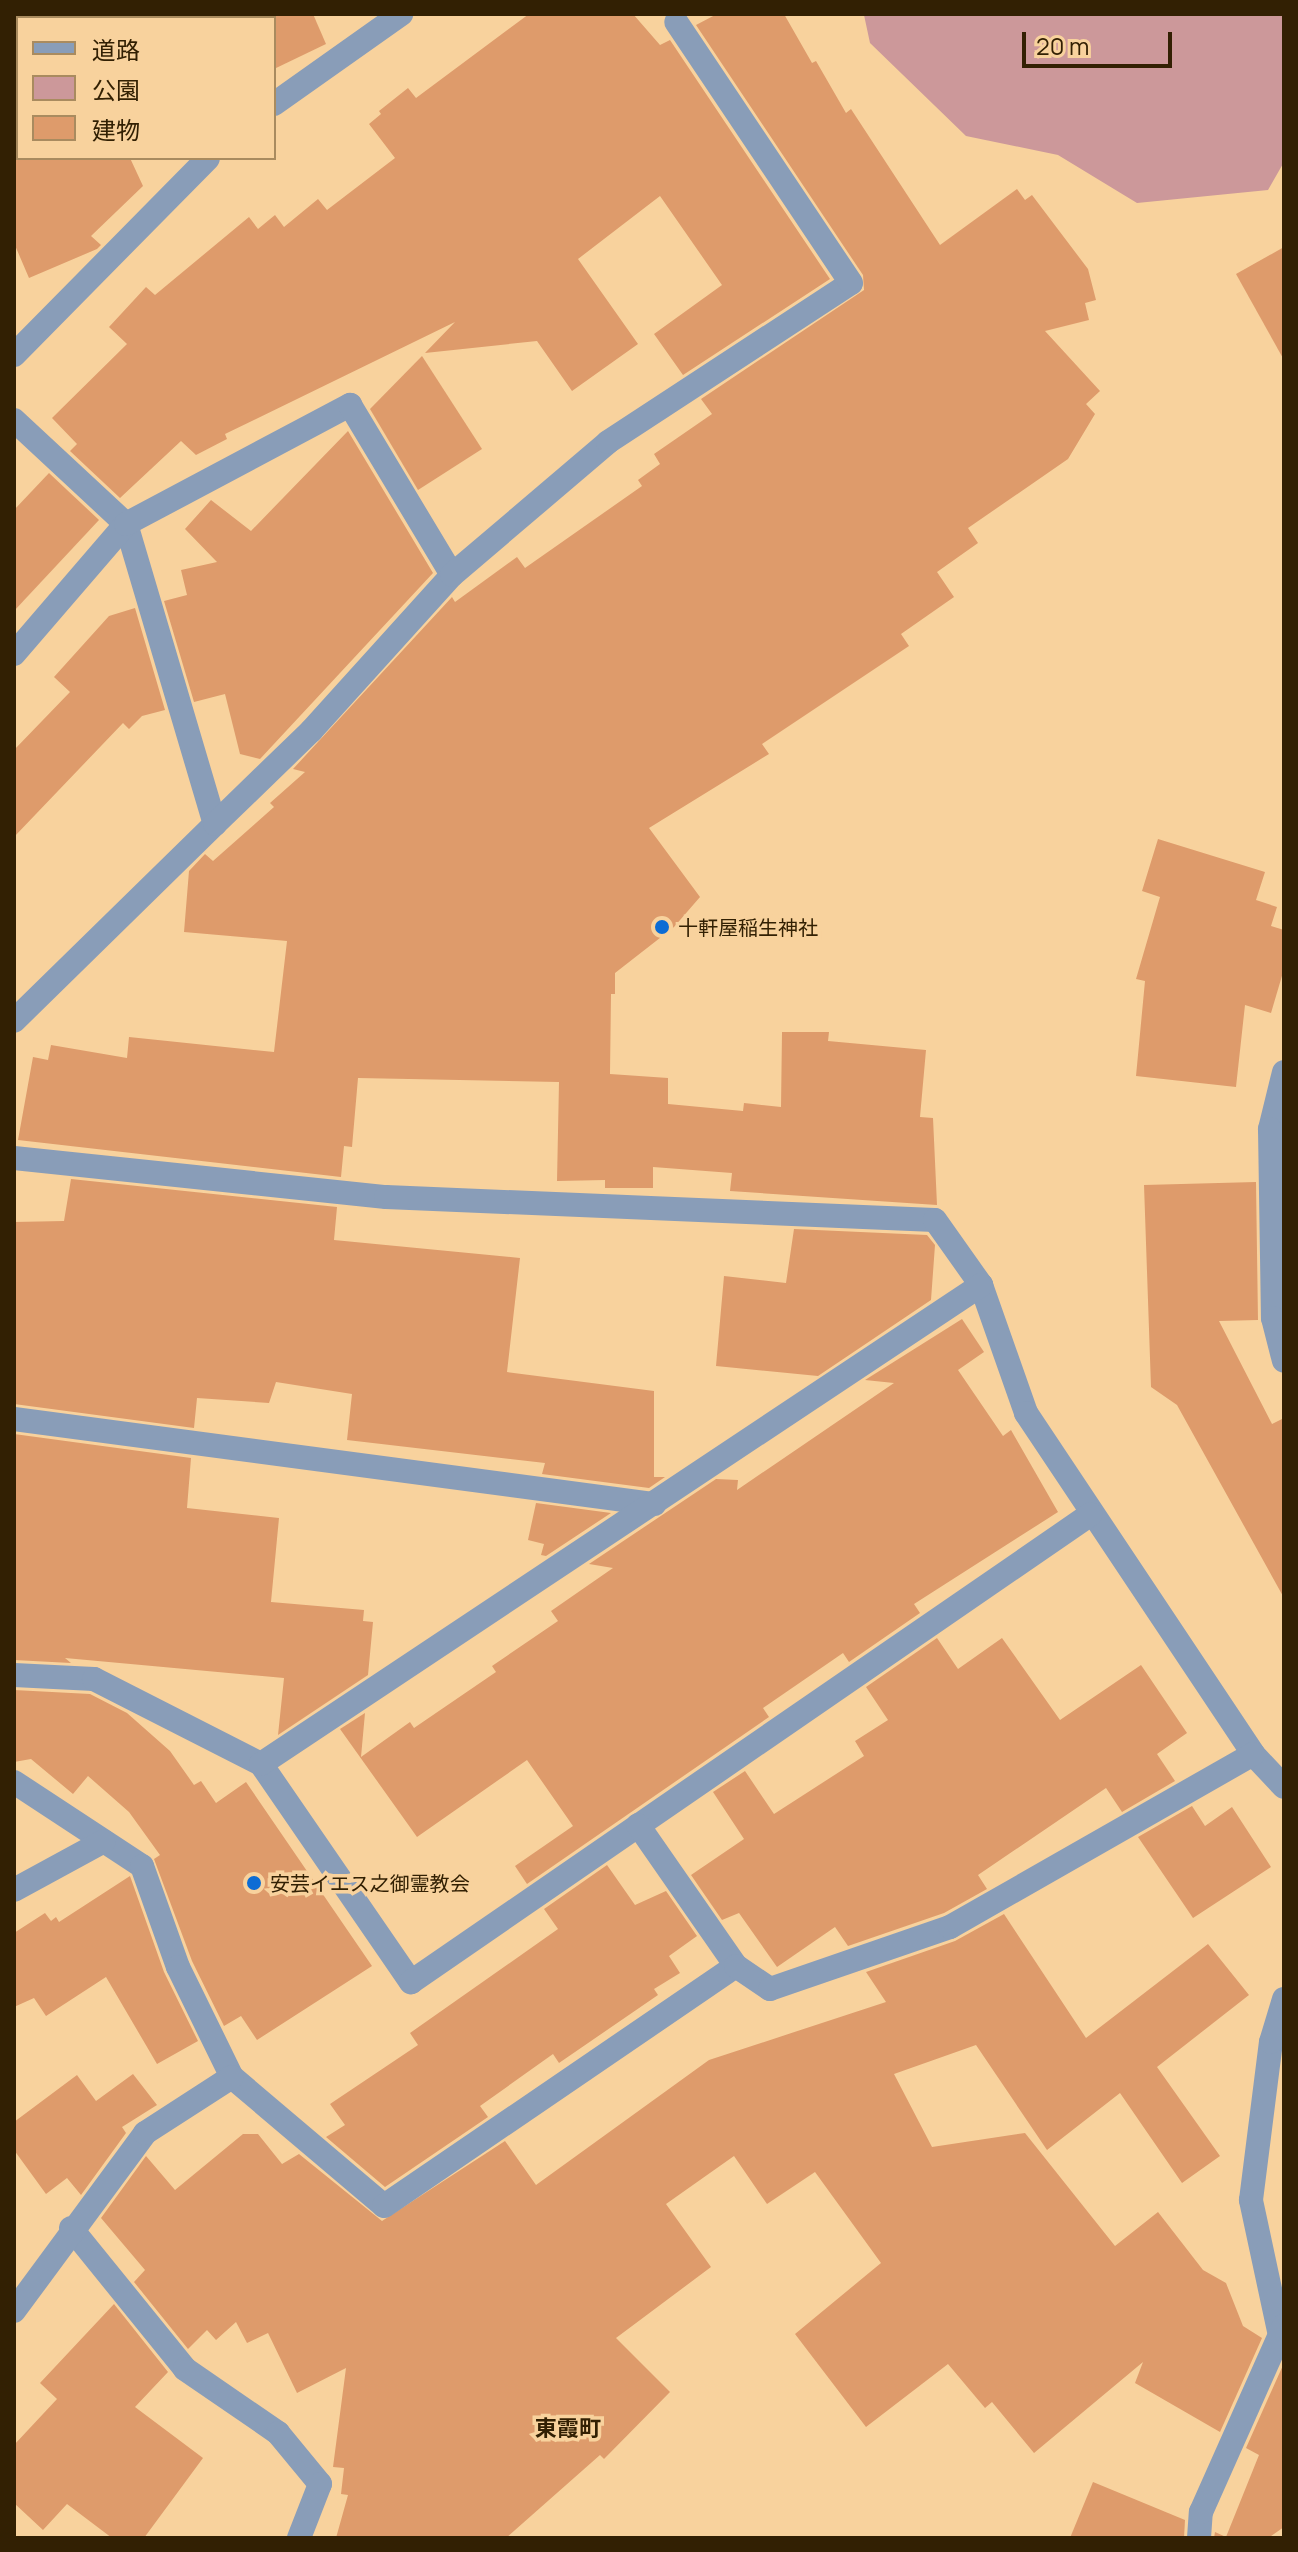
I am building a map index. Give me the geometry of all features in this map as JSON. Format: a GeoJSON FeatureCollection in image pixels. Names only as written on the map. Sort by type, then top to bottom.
{"type":"FeatureCollection","features":[{"type":"Feature","properties":{"kind":"street"},"geometry":{"type":"LineString","coordinates":[[276,103],[401,14]]}},
{"type":"Feature","properties":{"kind":"street"},"geometry":{"type":"LineString","coordinates":[[14,1021],[311,731],[452,575],[608,442],[851,283],[676,22]]}},
{"type":"Feature","properties":{"kind":"street"},"geometry":{"type":"LineString","coordinates":[[17,340],[206,160]]}},
{"type":"Feature","properties":{"kind":"street"},"geometry":{"type":"LineString","coordinates":[[14,654],[126,524],[350,405],[452,575]]}},
{"type":"Feature","properties":{"kind":"street"},"geometry":{"type":"LineString","coordinates":[[14,420],[126,524],[215,824]]}},
{"type":"Feature","properties":{"kind":"street"},"geometry":{"type":"LineString","coordinates":[[1284,1072],[1270,1129],[1273,1318],[1284,1361]]}},
{"type":"Feature","properties":{"kind":"street"},"geometry":{"type":"LineString","coordinates":[[14,1158],[386,1197],[935,1220],[981,1285],[1026,1413],[1253,1754],[1284,1787]]}},
{"type":"Feature","properties":{"kind":"street"},"geometry":{"type":"LineString","coordinates":[[261,1764],[981,1285]]}},
{"type":"Feature","properties":{"kind":"street"},"geometry":{"type":"LineString","coordinates":[[14,1419],[654,1504]]}},
{"type":"Feature","properties":{"kind":"street"},"geometry":{"type":"LineString","coordinates":[[14,1675],[94,1679],[261,1764],[411,1982],[1091,1514]]}},
{"type":"Feature","properties":{"kind":"street"},"geometry":{"type":"LineString","coordinates":[[638,1825],[736,1966],[770,1989],[950,1927],[1253,1754]]}},
{"type":"Feature","properties":{"kind":"street"},"geometry":{"type":"LineString","coordinates":[[14,1782],[142,1866],[178,1967],[232,2077],[384,2206],[736,1966]]}},
{"type":"Feature","properties":{"kind":"street"},"geometry":{"type":"LineString","coordinates":[[14,1890],[104,1841]]}},
{"type":"Feature","properties":{"kind":"street"},"geometry":{"type":"LineString","coordinates":[[1199,2538],[1201,2512],[1282,2328],[1251,2200],[1271,2042],[1284,1999]]}},
{"type":"Feature","properties":{"kind":"street"},"geometry":{"type":"LineString","coordinates":[[14,2311],[71,2228],[145,2133],[232,2077]]}},
{"type":"Feature","properties":{"kind":"street"},"geometry":{"type":"LineString","coordinates":[[71,2228],[185,2369],[278,2433],[320,2484],[299,2538]]}},
{"type":"Feature","properties":{"kind":"green space"},"geometry":{"type":"Polygon","coordinates":[[[1284,14],[1284,162],[1268,190],[1137,203],[1058,155],[966,136],[870,43],[864,15],[1284,14]]]}},
{"type":"Feature","properties":{"kind":"building"},"geometry":{"type":"Polygon","coordinates":[[[313,14],[326,44],[276,68],[274,16],[313,14]]]}},
{"type":"Feature","properties":{"kind":"building"},"geometry":{"type":"Polygon","coordinates":[[[529,14],[633,14],[660,45],[670,40],[830,279],[683,375],[654,334],[722,285],[660,196],[578,259],[638,344],[572,391],[537,341],[425,353],[455,322],[225,434],[227,439],[196,455],[181,441],[120,498],[70,451],[77,444],[52,418],[127,344],[109,327],[146,287],[155,295],[249,217],[258,229],[275,215],[284,227],[318,199],[327,210],[395,158],[369,124],[381,114],[379,111],[408,88],[416,98],[529,14]]]}},
{"type":"Feature","properties":{"kind":"building"},"geometry":{"type":"Polygon","coordinates":[[[717,14],[784,14],[812,63],[816,61],[846,113],[851,109],[940,245],[1017,189],[1025,200],[1032,195],[1088,269],[1096,300],[1085,303],[1089,320],[1045,331],[1100,391],[1086,404],[1095,414],[1068,459],[968,528],[978,543],[937,572],[954,597],[901,634],[909,646],[762,744],[769,754],[649,828],[700,897],[674,927],[615,973],[615,994],[611,994],[610,1074],[668,1078],[668,1104],[743,1111],[744,1103],[781,1107],[782,1032],[829,1032],[828,1041],[926,1050],[920,1117],[933,1118],[937,1205],[730,1191],[732,1173],[653,1167],[653,1188],[605,1188],[605,1180],[557,1181],[559,1082],[358,1078],[352,1147],[344,1146],[341,1177],[18,1140],[33,1057],[48,1060],[51,1045],[127,1058],[129,1037],[274,1052],[287,941],[184,932],[189,871],[205,854],[213,861],[274,807],[270,803],[305,772],[293,769],[452,597],[455,602],[517,557],[525,568],[642,486],[638,480],[660,464],[654,454],[712,414],[701,399],[864,290],[863,275],[696,25],[717,14]]]}},
{"type":"Feature","properties":{"kind":"building"},"geometry":{"type":"Polygon","coordinates":[[[14,158],[131,160],[143,186],[91,236],[101,245],[97,249],[29,278],[14,243],[14,158]]]}},
{"type":"Feature","properties":{"kind":"building"},"geometry":{"type":"Polygon","coordinates":[[[1284,247],[1284,360],[1236,274],[1284,247]]]}},
{"type":"Feature","properties":{"kind":"building"},"geometry":{"type":"Polygon","coordinates":[[[422,356],[482,449],[418,490],[370,409],[422,356]]]}},
{"type":"Feature","properties":{"kind":"building"},"geometry":{"type":"Polygon","coordinates":[[[348,431],[433,573],[260,759],[240,754],[225,694],[194,702],[164,601],[187,595],[181,570],[217,562],[185,529],[211,500],[251,531],[348,431]]]}},
{"type":"Feature","properties":{"kind":"building"},"geometry":{"type":"Polygon","coordinates":[[[49,473],[99,520],[14,611],[14,510],[49,473]]]}},
{"type":"Feature","properties":{"kind":"building"},"geometry":{"type":"Polygon","coordinates":[[[135,608],[165,710],[142,716],[129,729],[123,723],[14,837],[14,750],[70,692],[54,677],[109,616],[135,608]]]}},
{"type":"Feature","properties":{"kind":"building"},"geometry":{"type":"Polygon","coordinates":[[[1158,839],[1265,872],[1256,900],[1277,907],[1271,926],[1284,930],[1284,969],[1271,1013],[1245,1005],[1236,1087],[1136,1076],[1145,981],[1136,979],[1160,897],[1142,891],[1158,839]]]}},
{"type":"Feature","properties":{"kind":"building"},"geometry":{"type":"Polygon","coordinates":[[[71,1179],[337,1207],[334,1240],[520,1258],[507,1372],[654,1391],[654,1477],[665,1477],[649,1488],[542,1474],[545,1463],[347,1440],[352,1394],[276,1382],[269,1403],[197,1398],[194,1428],[14,1404],[14,1222],[64,1221],[71,1179]]]}},
{"type":"Feature","properties":{"kind":"building"},"geometry":{"type":"Polygon","coordinates":[[[1256,1182],[1258,1320],[1219,1321],[1272,1424],[1284,1418],[1284,1598],[1177,1405],[1151,1387],[1144,1185],[1256,1182]]]}},
{"type":"Feature","properties":{"kind":"building"},"geometry":{"type":"Polygon","coordinates":[[[794,1229],[927,1235],[935,1245],[931,1300],[818,1376],[716,1366],[724,1276],[786,1283],[794,1229]]]}},
{"type":"Feature","properties":{"kind":"building"},"geometry":{"type":"Polygon","coordinates":[[[962,1319],[984,1352],[958,1370],[1003,1436],[1011,1430],[1058,1512],[914,1604],[920,1613],[849,1662],[843,1653],[763,1708],[769,1717],[527,1884],[515,1866],[573,1826],[527,1760],[417,1837],[340,1729],[365,1713],[361,1757],[410,1722],[414,1728],[496,1672],[492,1666],[558,1621],[551,1611],[613,1568],[589,1564],[716,1479],[738,1480],[737,1490],[894,1383],[865,1380],[962,1319]]]}},
{"type":"Feature","properties":{"kind":"building"},"geometry":{"type":"Polygon","coordinates":[[[14,1434],[191,1458],[187,1508],[279,1518],[271,1602],[364,1610],[363,1621],[373,1622],[368,1675],[278,1735],[284,1678],[65,1658],[71,1663],[14,1660],[14,1434]]]}},
{"type":"Feature","properties":{"kind":"building"},"geometry":{"type":"Polygon","coordinates":[[[536,1503],[611,1513],[546,1556],[541,1555],[544,1544],[528,1540],[536,1503]]]}},
{"type":"Feature","properties":{"kind":"building"},"geometry":{"type":"Polygon","coordinates":[[[937,1638],[958,1669],[1002,1638],[1060,1720],[1141,1665],[1187,1733],[1157,1754],[1175,1781],[1122,1812],[1106,1788],[978,1875],[987,1889],[944,1913],[848,1946],[835,1927],[777,1967],[739,1913],[722,1920],[691,1875],[744,1839],[713,1792],[745,1771],[774,1814],[864,1756],[855,1741],[888,1720],[866,1687],[937,1638]]]}},
{"type":"Feature","properties":{"kind":"building"},"geometry":{"type":"Polygon","coordinates":[[[14,1690],[90,1694],[127,1713],[170,1751],[194,1785],[201,1781],[216,1803],[246,1782],[372,1966],[257,2040],[241,2016],[224,2026],[192,1961],[154,1859],[160,1855],[129,1812],[88,1776],[73,1794],[31,1759],[14,1762],[14,1690]]]}},
{"type":"Feature","properties":{"kind":"building"},"geometry":{"type":"Polygon","coordinates":[[[1192,1806],[1205,1826],[1232,1807],[1271,1867],[1193,1918],[1138,1837],[1192,1806]]]}},
{"type":"Feature","properties":{"kind":"building"},"geometry":{"type":"Polygon","coordinates":[[[607,1865],[635,1905],[666,1891],[697,1936],[669,1956],[680,1973],[654,1989],[658,1995],[559,2063],[553,2054],[480,2106],[488,2117],[385,2187],[326,2137],[345,2125],[330,2104],[418,2045],[410,2033],[558,1929],[544,1909],[607,1865]]]}},
{"type":"Feature","properties":{"kind":"building"},"geometry":{"type":"Polygon","coordinates":[[[130,1876],[164,1972],[198,2041],[157,2064],[106,1977],[46,2016],[34,1998],[14,2007],[14,1933],[45,1913],[51,1921],[56,1917],[59,1922],[130,1876]]]}},
{"type":"Feature","properties":{"kind":"building"},"geometry":{"type":"Polygon","coordinates":[[[1004,1914],[1086,2038],[1208,1944],[1249,1995],[1157,2067],[1220,2156],[1182,2183],[1120,2093],[1047,2150],[976,2045],[894,2074],[932,2147],[1025,2133],[1115,2246],[1158,2212],[1203,2270],[1226,2283],[1243,2326],[1262,2338],[1220,2432],[1135,2383],[1143,2362],[1034,2453],[992,2402],[985,2408],[948,2364],[866,2427],[795,2334],[881,2263],[815,2172],[767,2204],[734,2156],[666,2204],[711,2267],[616,2338],[670,2392],[604,2459],[600,2455],[506,2538],[336,2538],[348,2495],[341,2494],[344,2468],[333,2467],[346,2368],[297,2393],[268,2333],[247,2343],[236,2322],[216,2340],[207,2330],[188,2349],[134,2282],[145,2270],[101,2218],[146,2156],[175,2190],[243,2134],[258,2134],[282,2164],[299,2154],[382,2221],[505,2141],[536,2185],[709,2060],[886,2002],[866,1972],[955,1941],[1004,1914]]]}},
{"type":"Feature","properties":{"kind":"building"},"geometry":{"type":"Polygon","coordinates":[[[133,2074],[157,2105],[122,2127],[126,2133],[81,2195],[67,2178],[46,2194],[14,2150],[14,2122],[77,2075],[96,2101],[133,2074]]]}},
{"type":"Feature","properties":{"kind":"building"},"geometry":{"type":"Polygon","coordinates":[[[114,2304],[168,2372],[135,2407],[203,2458],[144,2538],[112,2538],[67,2504],[43,2530],[14,2503],[14,2445],[57,2399],[40,2383],[114,2304]]]}},
{"type":"Feature","properties":{"kind":"building"},"geometry":{"type":"Polygon","coordinates":[[[1284,2363],[1284,2527],[1268,2538],[1214,2538],[1215,2532],[1226,2537],[1259,2455],[1246,2448],[1284,2363]]]}},
{"type":"Feature","properties":{"kind":"building"},"geometry":{"type":"Polygon","coordinates":[[[1093,2482],[1185,2520],[1184,2538],[1070,2538],[1093,2482]]]}},
{"type":"Feature","properties":{"kind":"place","name":"十軒屋稲生神社"},"geometry":{"type":"Point","coordinates":[662,927]}},
{"type":"Feature","properties":{"kind":"place","name":"安芸イエス之御霊教会"},"geometry":{"type":"Point","coordinates":[254,1883]}},
{"type":"Feature","properties":{"kind":"district","name":"東霞町"},"geometry":{"type":"Point","coordinates":[568,2429]}}]}
